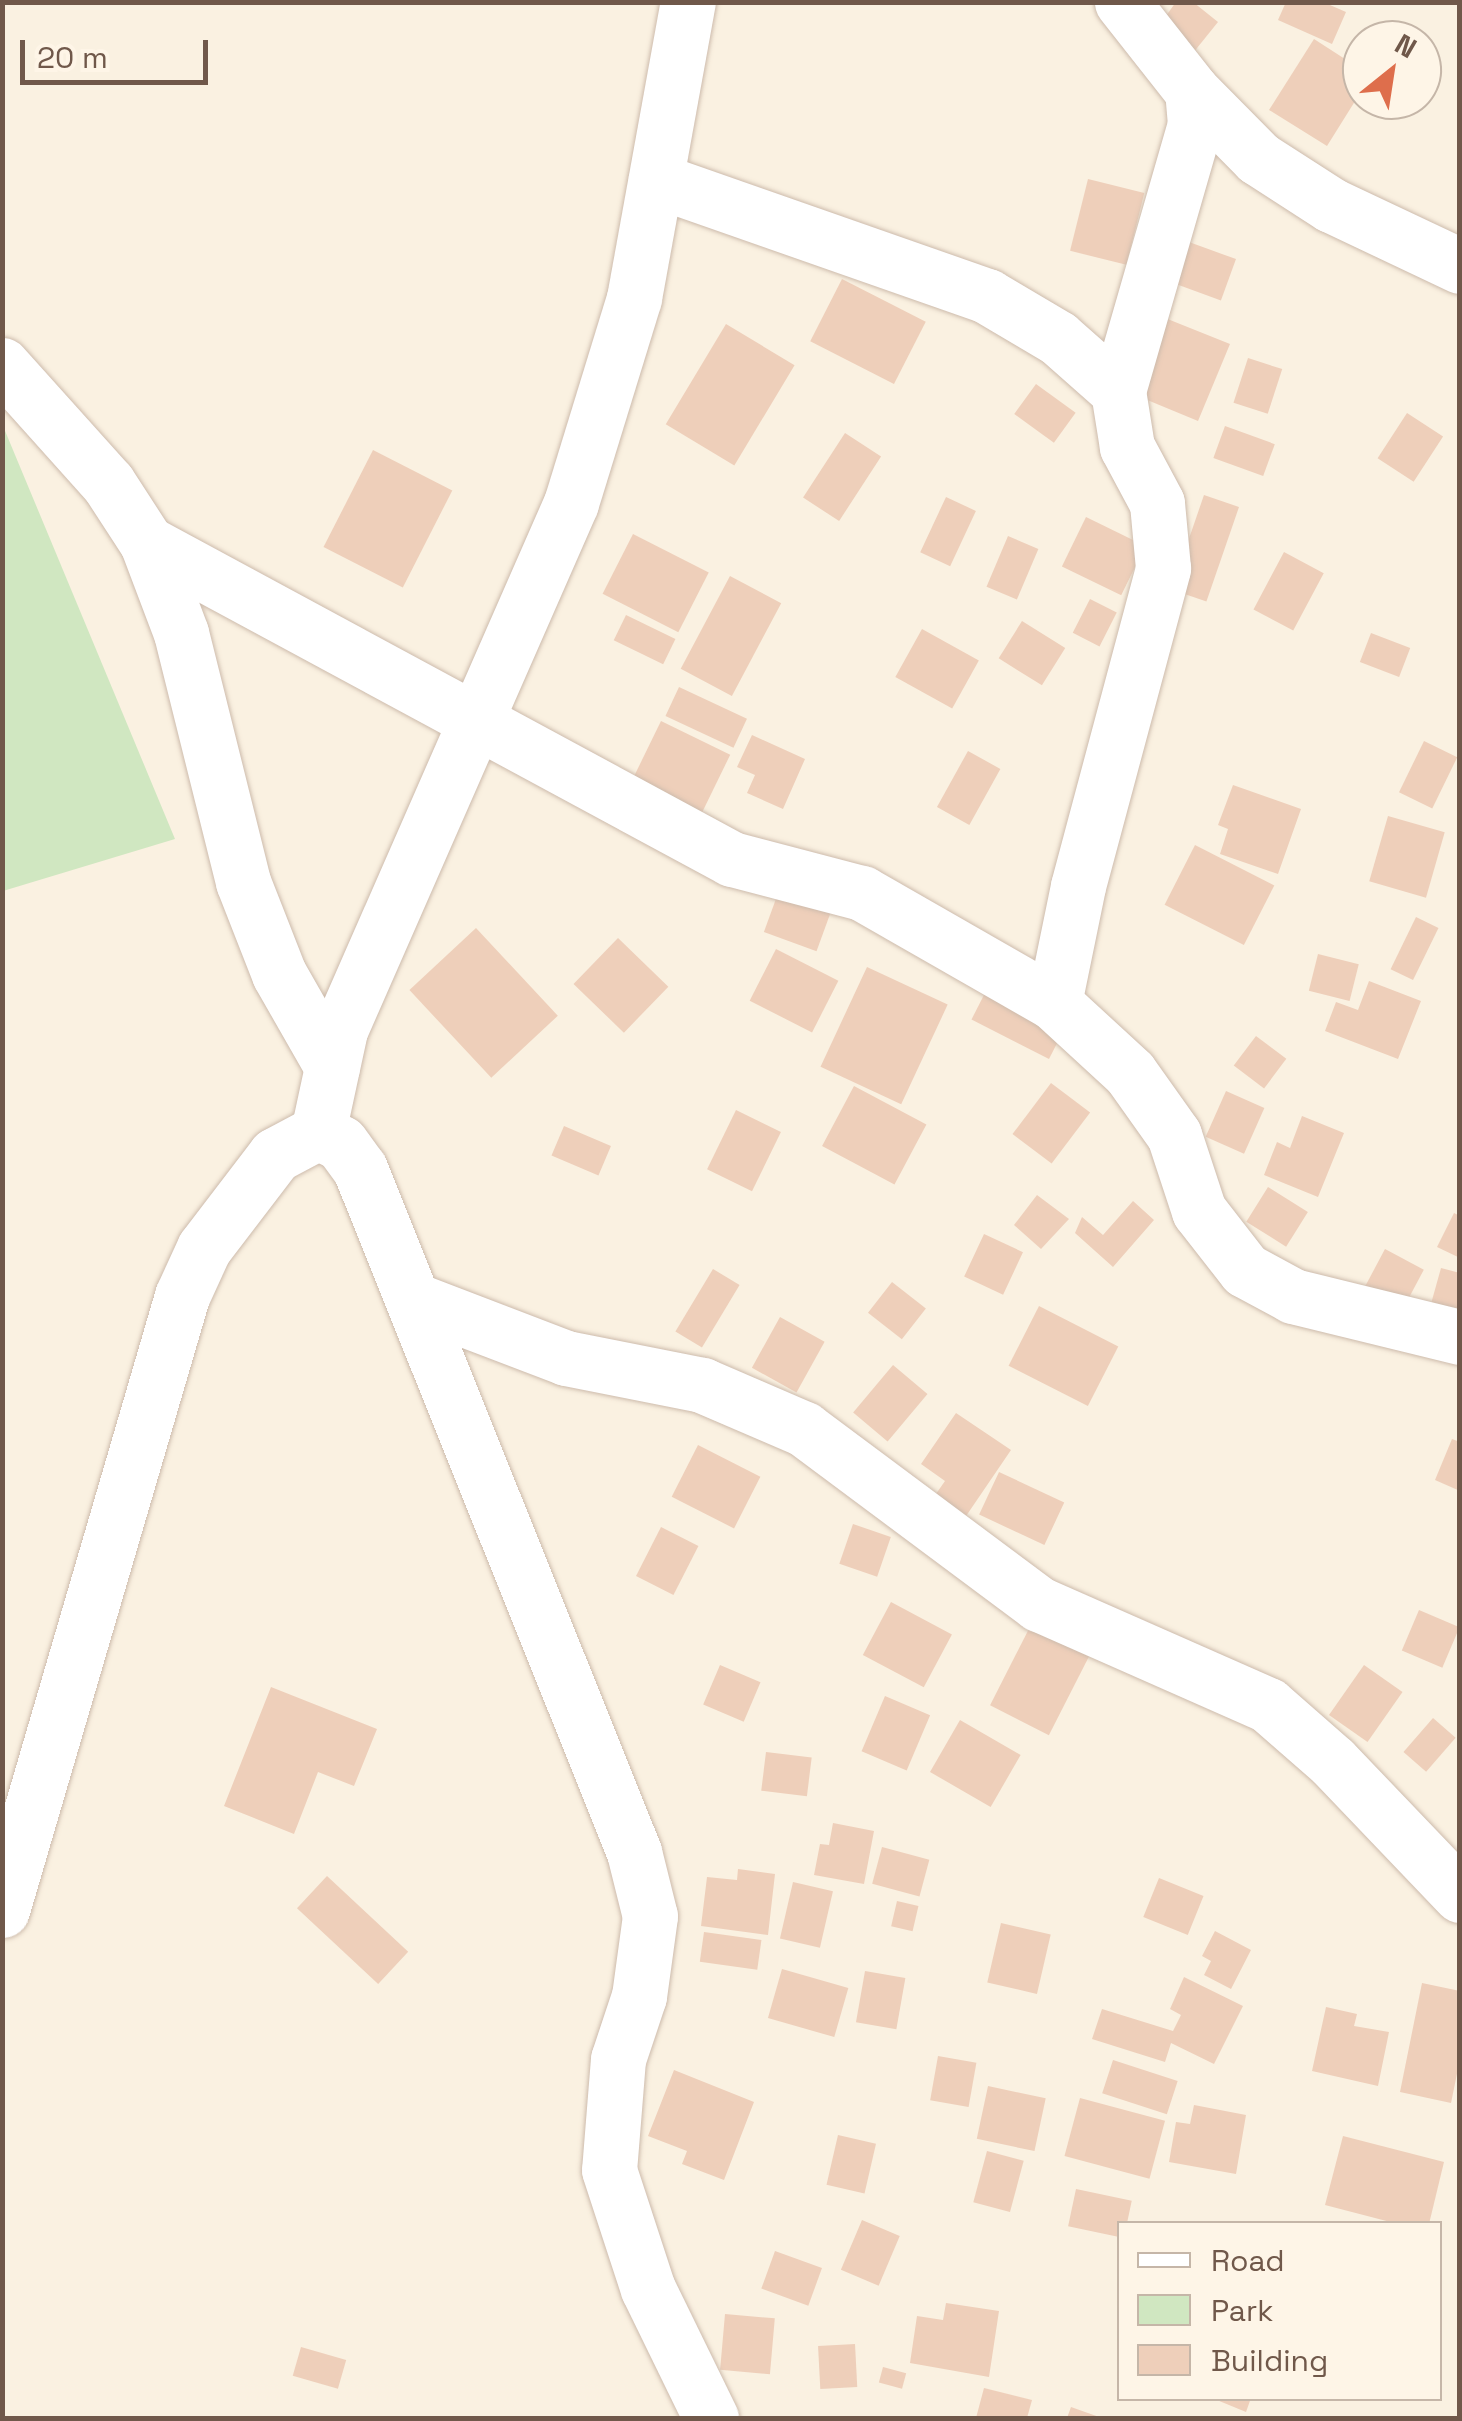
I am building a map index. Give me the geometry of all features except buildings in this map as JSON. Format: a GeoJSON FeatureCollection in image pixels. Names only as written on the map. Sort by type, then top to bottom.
{"type":"FeatureCollection","features":[{"type":"Feature","properties":{"kind":"street"},"geometry":{"type":"LineString","coordinates":[[318,1132],[340,1030],[413,857],[478,726],[571,503],[634,298],[688,2]]}},
{"type":"Feature","properties":{"kind":"street"},"geometry":{"type":"LineString","coordinates":[[1122,2],[1192,91],[1258,158],[1332,205],[1460,266]]}},
{"type":"Feature","properties":{"kind":"street"},"geometry":{"type":"LineString","coordinates":[[1054,1002],[1078,886],[1164,568],[1157,502],[1127,447],[1118,390],[1195,124],[1192,91]]}},
{"type":"Feature","properties":{"kind":"street"},"geometry":{"type":"LineString","coordinates":[[656,180],[987,296],[1058,338],[1118,390]]}},
{"type":"Feature","properties":{"kind":"street"},"geometry":{"type":"LineString","coordinates":[[2,365],[108,483],[147,543],[182,632],[243,882],[279,974],[332,1066]]}},
{"type":"Feature","properties":{"kind":"street"},"geometry":{"type":"LineString","coordinates":[[147,543],[478,726],[732,859],[862,893],[1054,1002],[1130,1073],[1174,1135],[1199,1211],[1246,1270],[1293,1296],[1460,1337]]}},
{"type":"Feature","properties":{"kind":"street"},"geometry":{"type":"LineString","coordinates":[[318,1132],[341,1144],[360,1169],[417,1301],[634,1852],[650,1916],[639,1996],[618,2059],[609,2170],[648,2288],[711,2418]]}},
{"type":"Feature","properties":{"kind":"street"},"geometry":{"type":"LineString","coordinates":[[2,1910],[182,1296],[204,1248],[274,1155],[318,1132]]}},
{"type":"Feature","properties":{"kind":"street"},"geometry":{"type":"LineString","coordinates":[[417,1301],[566,1358],[702,1386],[804,1429],[1039,1604],[1268,1705],[1333,1762],[1460,1895]]}},
{"type":"Feature","properties":{"kind":"green space"},"geometry":{"type":"Polygon","coordinates":[[[3,426],[175,839],[2,891],[3,426]]]}}]}
